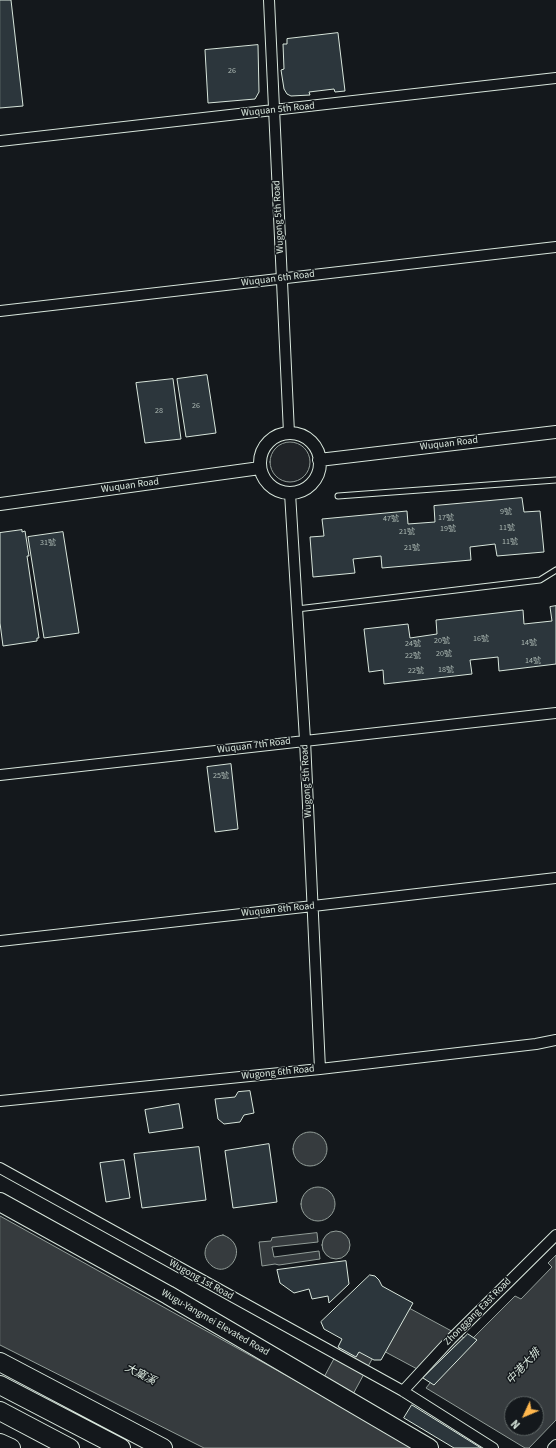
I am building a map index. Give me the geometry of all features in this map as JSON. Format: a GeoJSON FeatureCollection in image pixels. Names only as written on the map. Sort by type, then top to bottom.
{"type":"FeatureCollection","features":[{"type":"Feature","properties":{"kind":"highway","name":"Wugu-Yangmei Elevated Road"},"geometry":{"type":"LineString","coordinates":[[0,1202],[168,1296],[429,1448]]}},
{"type":"Feature","properties":{"kind":"highway"},"geometry":{"type":"LineString","coordinates":[[0,1362],[163,1448]]}},
{"type":"Feature","properties":{"kind":"highway"},"geometry":{"type":"LineString","coordinates":[[0,1385],[121,1448]]}},
{"type":"Feature","properties":{"kind":"highway"},"geometry":{"type":"LineString","coordinates":[[0,1412],[70,1448]]}},
{"type":"Feature","properties":{"kind":"highway"},"geometry":{"type":"LineString","coordinates":[[0,1442],[10,1448]]}},
{"type":"Feature","properties":{"kind":"street","name":"Wugong 5th Road"},"geometry":{"type":"LineString","coordinates":[[269,0],[289,433]]}},
{"type":"Feature","properties":{"kind":"street","name":"Wuquan 5th Road"},"geometry":{"type":"LineString","coordinates":[[0,141],[556,78]]}},
{"type":"Feature","properties":{"kind":"street","name":"Wuquan 6th Road"},"geometry":{"type":"LineString","coordinates":[[0,311],[556,247]]}},
{"type":"Feature","properties":{"kind":"street","name":"Wuquan Road"},"geometry":{"type":"LineString","coordinates":[[319,460],[556,432]]}},
{"type":"Feature","properties":{"kind":"street"},"geometry":{"type":"LineString","coordinates":[[281,434],[298,434],[306,438],[317,451],[319,460],[317,476],[312,483],[298,492],[282,492],[274,488],[263,476],[260,468],[262,451],[273,438],[281,434]]}},
{"type":"Feature","properties":{"kind":"street","name":"Wuquan Road"},"geometry":{"type":"LineString","coordinates":[[0,504],[260,468]]}},
{"type":"Feature","properties":{"kind":"street","name":"Wugong 5th Road"},"geometry":{"type":"LineString","coordinates":[[290,493],[305,740],[320,1069]]}},
{"type":"Feature","properties":{"kind":"street","name":"Wuquan 7th Road"},"geometry":{"type":"LineString","coordinates":[[0,775],[556,713]]}},
{"type":"Feature","properties":{"kind":"street","name":"Wuquan 8th Road"},"geometry":{"type":"LineString","coordinates":[[0,941],[556,878]]}},
{"type":"Feature","properties":{"kind":"street","name":"Wugong 6th Road"},"geometry":{"type":"LineString","coordinates":[[0,1101],[320,1069],[536,1044],[556,1040]]}},
{"type":"Feature","properties":{"kind":"street","name":"Wugong 1st Road"},"geometry":{"type":"LineString","coordinates":[[0,1168],[402,1391],[493,1448]]}},
{"type":"Feature","properties":{"kind":"street","name":"Zhonggang East Road"},"geometry":{"type":"LineString","coordinates":[[402,1391],[451,1339],[556,1235]]}},
{"type":"Feature","properties":{"kind":"street"},"geometry":{"type":"LineString","coordinates":[[553,1448],[556,1445]]}},
{"type":"Feature","properties":{"kind":"lane"},"geometry":{"type":"LineString","coordinates":[[338,496],[556,480]]}},
{"type":"Feature","properties":{"kind":"lane"},"geometry":{"type":"LineString","coordinates":[[297,608],[540,580],[556,570]]}},
{"type":"Feature","properties":{"kind":"shaded area"},"geometry":{"type":"Polygon","coordinates":[[[294,442],[301,445],[307,451],[310,462],[309,470],[301,479],[294,482],[286,482],[279,479],[271,470],[270,458],[273,451],[282,443],[294,442]]]}},
{"type":"Feature","properties":{"kind":"water"},"geometry":{"type":"Polygon","coordinates":[[[313,1132],[320,1134],[325,1139],[327,1149],[325,1159],[320,1164],[307,1166],[300,1164],[295,1159],[293,1146],[295,1139],[300,1134],[313,1132]]]}},
{"type":"Feature","properties":{"kind":"water"},"geometry":{"type":"Polygon","coordinates":[[[315,1187],[321,1187],[330,1192],[334,1198],[334,1210],[330,1216],[321,1221],[315,1221],[306,1216],[301,1207],[301,1201],[306,1192],[315,1187]]]}},
{"type":"Feature","properties":{"kind":"water"},"geometry":{"type":"Polygon","coordinates":[[[0,1216],[316,1392],[372,1288],[470,1341],[515,1296],[521,1299],[552,1267],[548,1263],[556,1255],[556,1420],[544,1432],[544,1396],[504,1396],[504,1435],[426,1388],[434,1378],[378,1348],[345,1409],[414,1448],[204,1448],[0,1345],[0,1216]]]}},
{"type":"Feature","properties":{"kind":"water"},"geometry":{"type":"Polygon","coordinates":[[[336,1231],[346,1235],[350,1245],[346,1255],[336,1259],[326,1255],[322,1245],[326,1235],[336,1231]]]}},
{"type":"Feature","properties":{"kind":"water"},"geometry":{"type":"Polygon","coordinates":[[[317,1233],[318,1242],[272,1247],[274,1257],[319,1251],[320,1259],[262,1266],[259,1242],[271,1241],[272,1238],[317,1233]]]}},
{"type":"Feature","properties":{"kind":"water"},"geometry":{"type":"Polygon","coordinates":[[[223,1235],[231,1240],[236,1246],[237,1253],[235,1260],[231,1265],[219,1269],[212,1266],[208,1262],[205,1255],[205,1249],[208,1243],[216,1237],[223,1235]]]}},
{"type":"Feature","properties":{"kind":"water"},"geometry":{"type":"Polygon","coordinates":[[[505,1436],[541,1436],[529,1448],[525,1448],[505,1436]]]}},
{"type":"Feature","properties":{"kind":"building"},"geometry":{"type":"Polygon","coordinates":[[[0,0],[11,0],[23,106],[0,108],[0,0]]]}},
{"type":"Feature","properties":{"kind":"building"},"geometry":{"type":"Polygon","coordinates":[[[338,33],[345,91],[335,92],[334,89],[309,92],[310,95],[291,96],[287,94],[284,89],[281,70],[284,69],[283,44],[287,44],[287,39],[338,33]]]}},
{"type":"Feature","properties":{"kind":"building"},"geometry":{"type":"Polygon","coordinates":[[[258,45],[259,92],[255,99],[208,103],[205,50],[258,45]]]}},
{"type":"Feature","properties":{"kind":"building"},"geometry":{"type":"Polygon","coordinates":[[[207,375],[216,433],[186,437],[177,379],[207,375]]]}},
{"type":"Feature","properties":{"kind":"building"},"geometry":{"type":"Polygon","coordinates":[[[173,379],[181,439],[145,443],[136,383],[173,379]]]}},
{"type":"Feature","properties":{"kind":"building"},"geometry":{"type":"Polygon","coordinates":[[[522,498],[524,512],[540,511],[544,552],[497,556],[495,544],[470,547],[471,560],[382,568],[381,556],[353,559],[355,573],[313,577],[310,537],[324,536],[322,519],[407,511],[408,524],[435,522],[434,506],[522,498]]]}},
{"type":"Feature","properties":{"kind":"building"},"geometry":{"type":"Polygon","coordinates":[[[22,530],[22,532],[25,531],[29,556],[27,556],[39,638],[37,638],[37,641],[3,646],[0,623],[0,533],[22,530]]]}},
{"type":"Feature","properties":{"kind":"building"},"geometry":{"type":"Polygon","coordinates":[[[63,532],[79,633],[44,638],[28,537],[63,532]]]}},
{"type":"Feature","properties":{"kind":"building"},"geometry":{"type":"Polygon","coordinates":[[[556,606],[556,664],[499,671],[498,657],[470,660],[472,674],[384,684],[383,670],[369,672],[364,629],[408,624],[410,638],[437,634],[436,620],[523,610],[524,624],[552,621],[550,607],[556,606]]]}},
{"type":"Feature","properties":{"kind":"building"},"geometry":{"type":"Polygon","coordinates":[[[231,764],[238,829],[215,832],[207,767],[231,764]]]}},
{"type":"Feature","properties":{"kind":"building"},"geometry":{"type":"Polygon","coordinates":[[[250,1091],[254,1113],[244,1115],[240,1122],[224,1124],[218,1119],[215,1099],[235,1097],[238,1092],[250,1091]]]}},
{"type":"Feature","properties":{"kind":"building"},"geometry":{"type":"Polygon","coordinates":[[[179,1104],[183,1128],[149,1133],[145,1110],[179,1104]]]}},
{"type":"Feature","properties":{"kind":"building"},"geometry":{"type":"Polygon","coordinates":[[[269,1144],[277,1202],[233,1208],[225,1151],[269,1144]]]}},
{"type":"Feature","properties":{"kind":"building"},"geometry":{"type":"Polygon","coordinates":[[[199,1147],[206,1200],[142,1208],[134,1154],[199,1147]]]}},
{"type":"Feature","properties":{"kind":"building"},"geometry":{"type":"Polygon","coordinates":[[[124,1160],[130,1198],[106,1202],[100,1163],[124,1160]]]}},
{"type":"Feature","properties":{"kind":"building"},"geometry":{"type":"Polygon","coordinates":[[[346,1261],[349,1284],[329,1303],[328,1296],[312,1299],[309,1289],[294,1293],[280,1283],[277,1270],[346,1261]]]}},
{"type":"Feature","properties":{"kind":"building"},"geometry":{"type":"Polygon","coordinates":[[[370,1275],[375,1276],[382,1286],[413,1303],[381,1360],[374,1360],[359,1352],[356,1357],[338,1347],[342,1339],[324,1329],[321,1322],[370,1275]]]}},
{"type":"Feature","properties":{"kind":"building"},"geometry":{"type":"Polygon","coordinates":[[[468,1334],[477,1340],[434,1385],[423,1378],[468,1334]]]}},
{"type":"Feature","properties":{"kind":"building"},"geometry":{"type":"Polygon","coordinates":[[[412,1405],[481,1448],[454,1448],[404,1418],[412,1405]]]}},
{"type":"Feature","properties":{"kind":"water label","name":"中港大排"},"geometry":{"type":"Point","coordinates":[524,1367]}},
{"type":"Feature","properties":{"kind":"water label","name":"大窠溪"},"geometry":{"type":"Point","coordinates":[140,1375]}}]}
